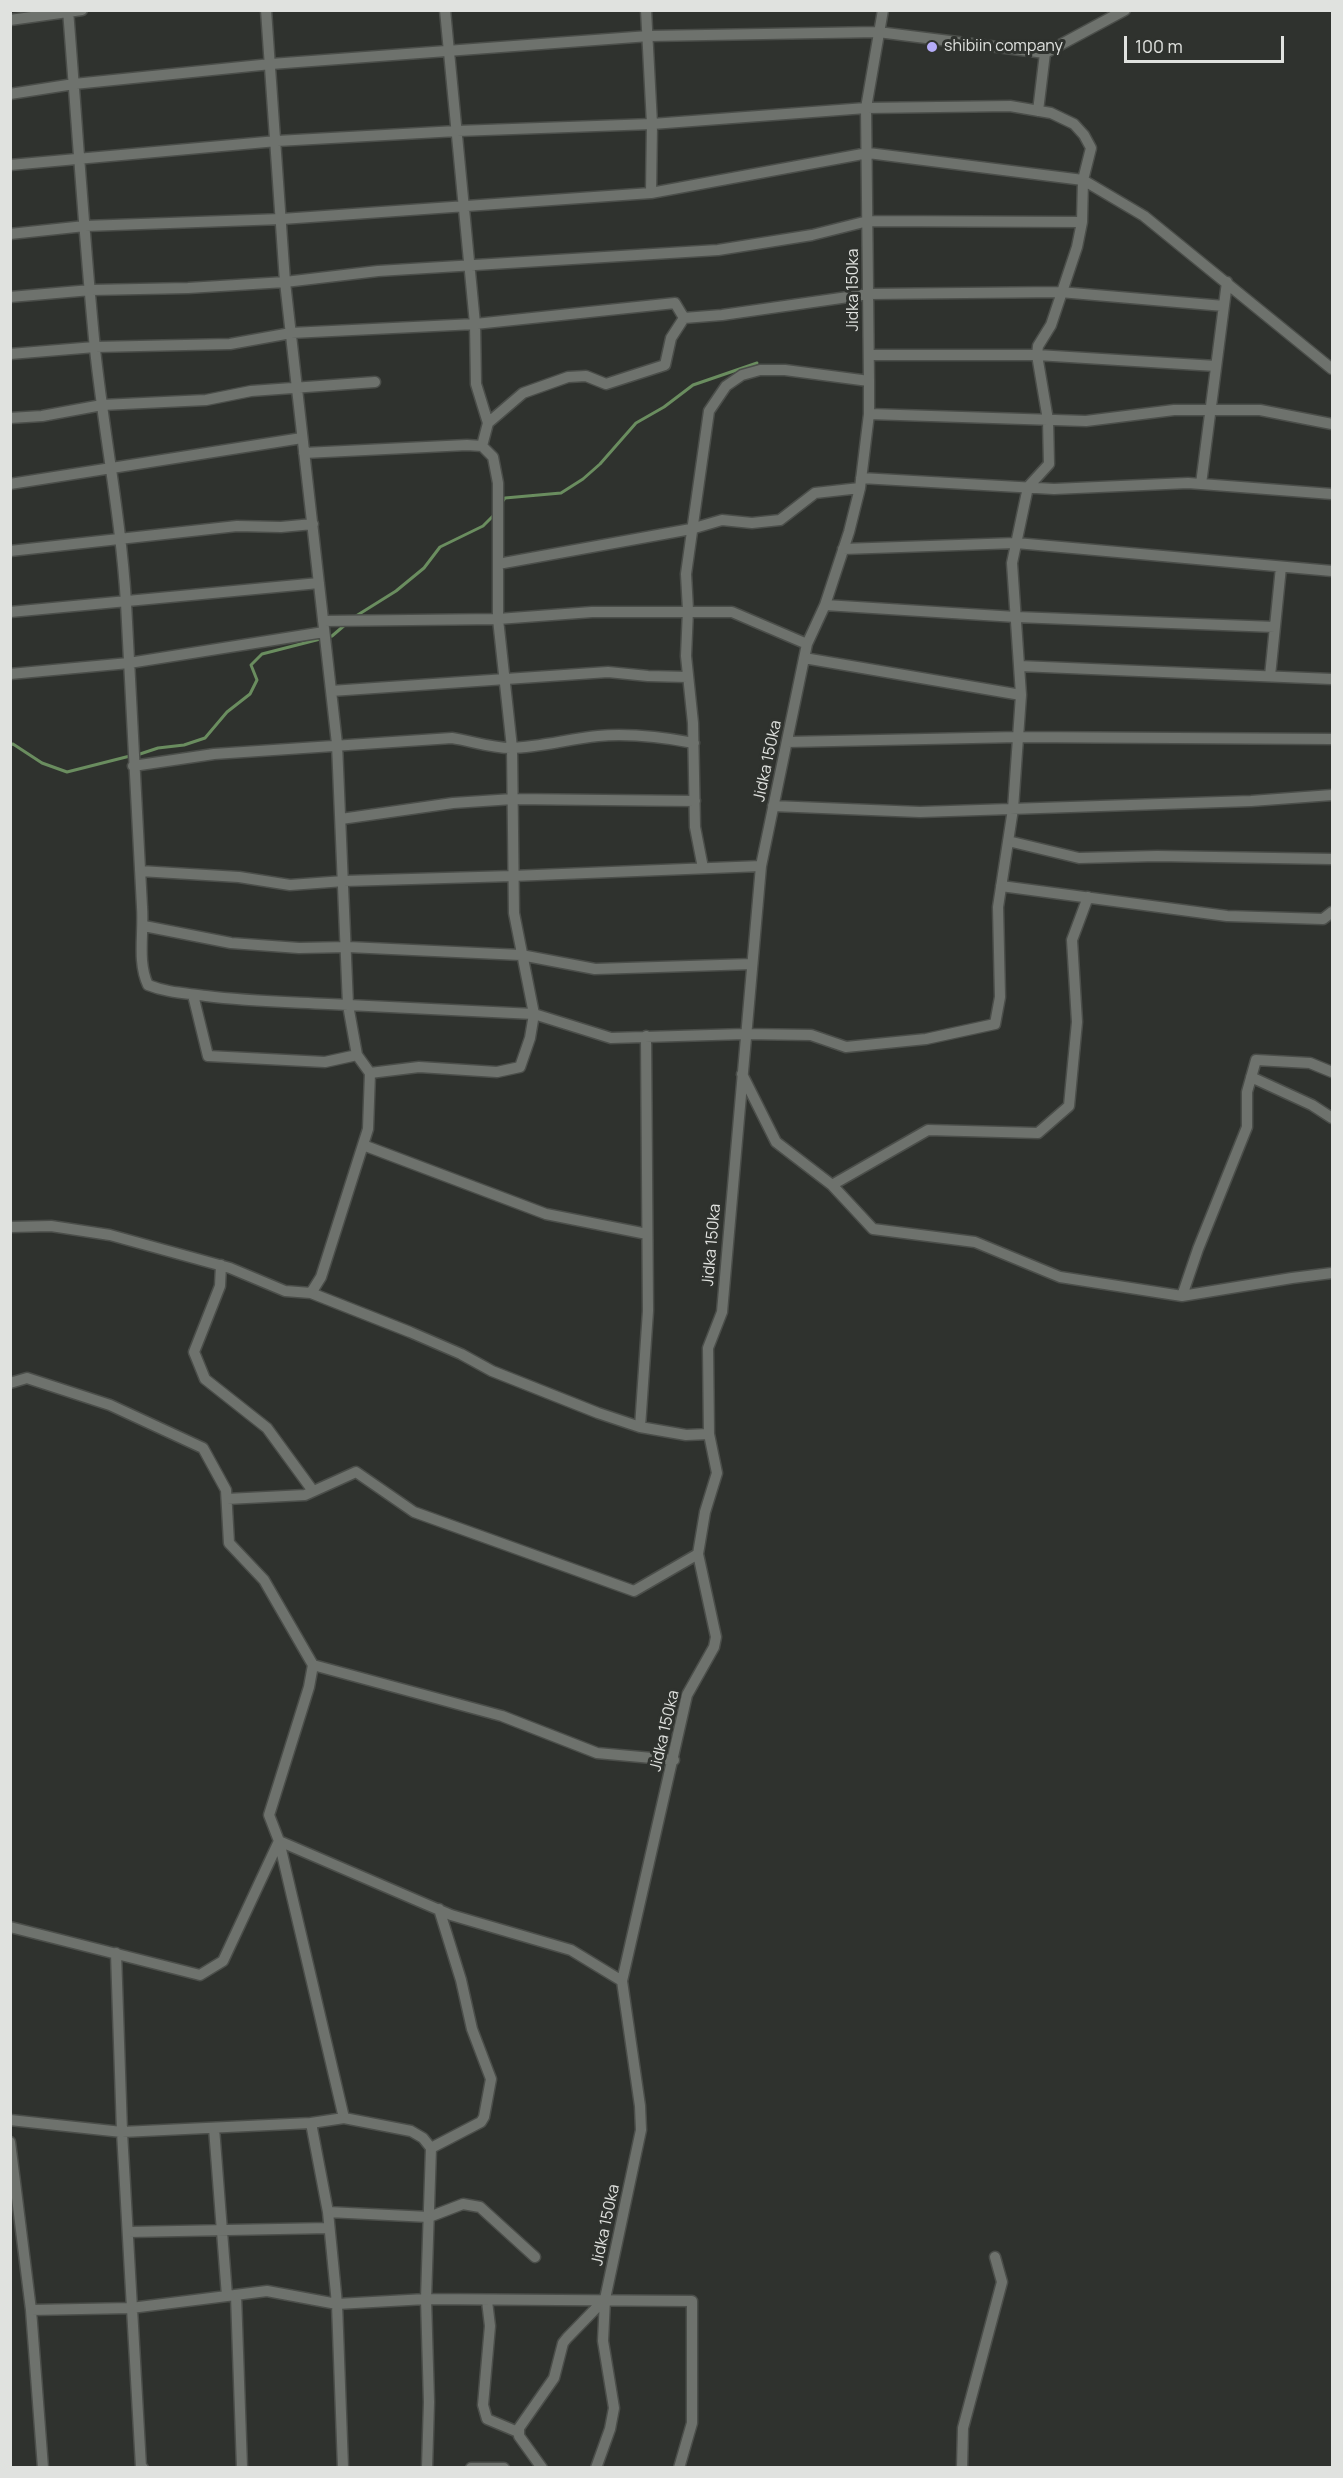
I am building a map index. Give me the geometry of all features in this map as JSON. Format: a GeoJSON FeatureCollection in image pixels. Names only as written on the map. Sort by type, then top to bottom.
{"type":"FeatureCollection","features":[{"type":"Feature","properties":{"kind":"street"},"geometry":{"type":"LineString","coordinates":[[10,20],[82,10]]}},
{"type":"Feature","properties":{"kind":"street"},"geometry":{"type":"LineString","coordinates":[[266,10],[277,141],[285,282],[337,744],[348,947],[348,1005],[357,1055],[370,1073],[368,1129],[321,1277],[311,1293]]}},
{"type":"Feature","properties":{"kind":"street"},"geometry":{"type":"LineString","coordinates":[[445,10],[447,50],[475,324],[476,384],[488,423],[482,446]]}},
{"type":"Feature","properties":{"kind":"street"},"geometry":{"type":"LineString","coordinates":[[646,10],[652,124],[651,193]]}},
{"type":"Feature","properties":{"kind":"street","name":"Jidka 150ka"},"geometry":{"type":"LineString","coordinates":[[596,2468],[610,2429],[614,2408],[603,2341],[605,2299],[641,2130],[640,2106],[622,1981],[689,1688],[714,1647],[716,1637],[698,1554],[705,1512],[717,1473],[709,1434],[708,1348],[722,1312],[761,866],[807,644],[825,605],[861,483],[869,414],[866,108],[878,32],[884,10]]}},
{"type":"Feature","properties":{"kind":"street"},"geometry":{"type":"LineString","coordinates":[[10,94],[74,84],[271,64],[649,36],[878,32],[1045,52],[1125,10]]}},
{"type":"Feature","properties":{"kind":"street"},"geometry":{"type":"LineString","coordinates":[[10,165],[78,159],[277,141],[457,131],[652,124],[866,108],[1010,106],[1051,113],[1074,124],[1084,135],[1091,148],[1083,180],[1082,222],[1077,247],[1060,292],[1051,325],[1038,346],[1037,355],[1048,420],[1049,464],[1028,487],[1012,563],[1021,695],[1013,809],[998,907],[1000,996],[995,1024],[926,1039],[846,1047],[811,1035],[745,1034],[611,1038],[534,1014],[311,1004],[292,1000],[236,1001],[171,993],[148,985],[142,972],[144,926],[121,538],[95,347],[92,290],[78,159],[68,11]]}},
{"type":"Feature","properties":{"kind":"street"},"geometry":{"type":"LineString","coordinates":[[1038,111],[1045,52]]}},
{"type":"Feature","properties":{"kind":"street"},"geometry":{"type":"LineString","coordinates":[[10,234],[85,226],[282,219],[651,193],[868,153],[1083,180],[1144,216],[1332,369]]}},
{"type":"Feature","properties":{"kind":"street"},"geometry":{"type":"LineString","coordinates":[[10,297],[92,290],[188,288],[285,282],[378,271],[718,250],[812,235],[868,221],[1082,222]]}},
{"type":"Feature","properties":{"kind":"street"},"geometry":{"type":"LineString","coordinates":[[1201,484],[1227,282]]}},
{"type":"Feature","properties":{"kind":"street"},"geometry":{"type":"LineString","coordinates":[[684,318],[722,315],[869,294],[1060,292],[1224,306]]}},
{"type":"Feature","properties":{"kind":"street"},"geometry":{"type":"LineString","coordinates":[[10,354],[95,347],[230,344],[291,333],[475,324],[675,303],[684,318]]}},
{"type":"Feature","properties":{"kind":"street"},"geometry":{"type":"LineString","coordinates":[[488,423],[523,393],[568,377],[586,376],[606,384],[665,365],[671,338],[684,318]]}},
{"type":"Feature","properties":{"kind":"street"},"geometry":{"type":"LineString","coordinates":[[869,355],[1037,355],[1216,366]]}},
{"type":"Feature","properties":{"kind":"street"},"geometry":{"type":"LineString","coordinates":[[703,868],[695,827],[694,743],[686,656],[688,610],[686,573],[709,411],[726,386],[742,375],[760,370],[784,370],[869,381]]}},
{"type":"Feature","properties":{"kind":"street"},"geometry":{"type":"LineString","coordinates":[[10,417],[42,416],[102,405],[206,400],[251,391],[375,382]]}},
{"type":"Feature","properties":{"kind":"street"},"geometry":{"type":"LineString","coordinates":[[869,414],[1086,421],[1173,410],[1260,410],[1332,424]]}},
{"type":"Feature","properties":{"kind":"street"},"geometry":{"type":"LineString","coordinates":[[10,484],[302,438]]}},
{"type":"Feature","properties":{"kind":"street"},"geometry":{"type":"LineString","coordinates":[[304,453],[482,446],[493,457],[498,483],[498,619],[512,748],[514,913],[534,1014],[530,1038],[520,1067],[497,1072],[419,1067],[370,1073]]}},
{"type":"Feature","properties":{"kind":"street"},"geometry":{"type":"LineString","coordinates":[[498,564],[691,529],[722,520],[752,523],[780,520],[815,493],[861,483],[1054,489],[1201,484],[1332,494]]}},
{"type":"Feature","properties":{"kind":"street"},"geometry":{"type":"LineString","coordinates":[[10,551],[237,526],[281,527],[313,524]]}},
{"type":"Feature","properties":{"kind":"street"},"geometry":{"type":"LineString","coordinates":[[843,549],[1016,543],[1332,572]]}},
{"type":"Feature","properties":{"kind":"street"},"geometry":{"type":"LineString","coordinates":[[1270,676],[1281,567]]}},
{"type":"Feature","properties":{"kind":"street"},"geometry":{"type":"LineString","coordinates":[[10,612],[319,583]]}},
{"type":"Feature","properties":{"kind":"street"},"geometry":{"type":"LineString","coordinates":[[825,605],[1275,627]]}},
{"type":"Feature","properties":{"kind":"street"},"geometry":{"type":"LineString","coordinates":[[10,674],[129,663],[324,626],[498,619],[591,612],[688,610],[732,612],[807,644]]}},
{"type":"Feature","properties":{"kind":"street"},"geometry":{"type":"LineString","coordinates":[[804,658],[1021,695]]}},
{"type":"Feature","properties":{"kind":"street"},"geometry":{"type":"LineString","coordinates":[[1019,666],[1332,679]]}},
{"type":"Feature","properties":{"kind":"street"},"geometry":{"type":"LineString","coordinates":[[331,691],[608,672],[688,677]]}},
{"type":"Feature","properties":{"kind":"street"},"geometry":{"type":"LineString","coordinates":[[133,766],[214,754],[452,738],[473,741],[486,746],[512,748],[599,736],[638,735],[694,743]]}},
{"type":"Feature","properties":{"kind":"street"},"geometry":{"type":"LineString","coordinates":[[787,742],[1018,736],[1332,739]]}},
{"type":"Feature","properties":{"kind":"street"},"geometry":{"type":"LineString","coordinates":[[773,806],[920,812],[1251,801],[1332,795]]}},
{"type":"Feature","properties":{"kind":"street"},"geometry":{"type":"LineString","coordinates":[[341,819],[453,803],[513,799],[695,801]]}},
{"type":"Feature","properties":{"kind":"street"},"geometry":{"type":"LineString","coordinates":[[1008,841],[1079,858],[1157,856],[1332,859]]}},
{"type":"Feature","properties":{"kind":"street"},"geometry":{"type":"LineString","coordinates":[[140,871],[239,878],[290,885],[344,881],[761,866]]}},
{"type":"Feature","properties":{"kind":"street"},"geometry":{"type":"LineString","coordinates":[[1001,886],[1227,916],[1323,919],[1332,912]]}},
{"type":"Feature","properties":{"kind":"street"},"geometry":{"type":"LineString","coordinates":[[832,1185],[928,1130],[1038,1133],[1069,1106],[1077,1022],[1072,940],[1088,897]]}},
{"type":"Feature","properties":{"kind":"street"},"geometry":{"type":"LineString","coordinates":[[144,926],[231,943],[299,948],[348,947],[521,955],[595,969],[752,964]]}},
{"type":"Feature","properties":{"kind":"street"},"geometry":{"type":"LineString","coordinates":[[194,995],[208,1056],[325,1062],[357,1055]]}},
{"type":"Feature","properties":{"kind":"street"},"geometry":{"type":"LineString","coordinates":[[640,1427],[648,1311],[646,1036]]}},
{"type":"Feature","properties":{"kind":"street"},"geometry":{"type":"LineString","coordinates":[[1182,1296],[1198,1249],[1247,1127],[1247,1092],[1256,1060],[1310,1063],[1332,1072]]}},
{"type":"Feature","properties":{"kind":"street"},"geometry":{"type":"LineString","coordinates":[[742,1074],[776,1142],[832,1185],[873,1229],[975,1242],[1060,1277],[1182,1296],[1332,1273]]}},
{"type":"Feature","properties":{"kind":"street"},"geometry":{"type":"LineString","coordinates":[[1251,1077],[1312,1105],[1332,1118]]}},
{"type":"Feature","properties":{"kind":"street"},"geometry":{"type":"LineString","coordinates":[[363,1145],[546,1214],[647,1234]]}},
{"type":"Feature","properties":{"kind":"street"},"geometry":{"type":"LineString","coordinates":[[10,1227],[51,1226],[110,1235],[221,1265],[285,1291],[311,1293],[451,1349],[517,1381],[598,1413],[640,1427],[686,1435],[709,1434]]}},
{"type":"Feature","properties":{"kind":"street"},"geometry":{"type":"LineString","coordinates":[[221,1265],[220,1286],[194,1352],[205,1379],[267,1428],[313,1491]]}},
{"type":"Feature","properties":{"kind":"street"},"geometry":{"type":"LineString","coordinates":[[10,1383],[27,1378],[110,1405],[203,1448],[226,1490],[229,1543],[264,1580],[313,1665],[309,1687],[269,1815],[279,1841],[344,2118]]}},
{"type":"Feature","properties":{"kind":"street"},"geometry":{"type":"LineString","coordinates":[[226,1499],[305,1495],[356,1472],[414,1512],[634,1591],[698,1554]]}},
{"type":"Feature","properties":{"kind":"street"},"geometry":{"type":"LineString","coordinates":[[313,1665],[502,1716],[597,1753],[674,1760]]}},
{"type":"Feature","properties":{"kind":"street"},"geometry":{"type":"LineString","coordinates":[[279,1841],[439,1909],[571,1950],[622,1981]]}},
{"type":"Feature","properties":{"kind":"street"},"geometry":{"type":"LineString","coordinates":[[10,1926],[200,1975],[223,1962],[279,1841]]}},
{"type":"Feature","properties":{"kind":"street"},"geometry":{"type":"LineString","coordinates":[[431,2148],[481,2122],[491,2079],[471,2029],[461,1980],[439,1909]]}},
{"type":"Feature","properties":{"kind":"street"},"geometry":{"type":"LineString","coordinates":[[116,1953],[122,2132],[142,2468]]}},
{"type":"Feature","properties":{"kind":"street"},"geometry":{"type":"LineString","coordinates":[[10,2120],[122,2132],[311,2123],[344,2118],[411,2131],[423,2138],[431,2148],[426,2299],[427,2468]]}},
{"type":"Feature","properties":{"kind":"street"},"geometry":{"type":"LineString","coordinates":[[311,2123],[327,2212],[337,2304],[343,2468]]}},
{"type":"Feature","properties":{"kind":"street"},"geometry":{"type":"LineString","coordinates":[[214,2128],[222,2229],[231,2295],[242,2468]]}},
{"type":"Feature","properties":{"kind":"street"},"geometry":{"type":"LineString","coordinates":[[10,2142],[31,2310],[43,2468]]}},
{"type":"Feature","properties":{"kind":"street"},"geometry":{"type":"LineString","coordinates":[[327,2212],[429,2217],[463,2204],[480,2207],[535,2257]]}},
{"type":"Feature","properties":{"kind":"street"},"geometry":{"type":"LineString","coordinates":[[128,2232],[329,2228]]}},
{"type":"Feature","properties":{"kind":"street"},"geometry":{"type":"LineString","coordinates":[[962,2468],[963,2428],[1002,2282],[995,2257]]}},
{"type":"Feature","properties":{"kind":"street"},"geometry":{"type":"LineString","coordinates":[[31,2310],[131,2308],[267,2291],[337,2304],[426,2299],[692,2301],[693,2422],[679,2468]]}},
{"type":"Feature","properties":{"kind":"street"},"geometry":{"type":"LineString","coordinates":[[518,2432],[554,2378],[563,2343],[605,2299]]}},
{"type":"Feature","properties":{"kind":"street"},"geometry":{"type":"LineString","coordinates":[[487,2301],[490,2326],[483,2405],[487,2419],[518,2432],[542,2468]]}},
{"type":"Feature","properties":{"kind":"street"},"geometry":{"type":"LineString","coordinates":[[471,2468],[504,2468]]}},
{"type":"Feature","properties":{"kind":"waterway"},"geometry":{"type":"LineString","coordinates":[[502,502],[505,498],[561,493],[583,479],[600,464],[636,423],[664,407],[693,385],[757,363]]}},
{"type":"Feature","properties":{"kind":"waterway"},"geometry":{"type":"LineString","coordinates":[[356,616],[396,591],[424,568],[440,547],[483,526],[494,515]]}},
{"type":"Feature","properties":{"kind":"waterway"},"geometry":{"type":"LineString","coordinates":[[137,755],[205,738],[227,712],[250,694],[257,680],[251,665],[262,654],[332,636],[346,624]]}},
{"type":"Feature","properties":{"kind":"waterway"},"geometry":{"type":"LineString","coordinates":[[10,745],[13,744],[42,763],[67,772],[130,756]]}},
{"type":"Feature","properties":{"kind":"place","name":"shibiin company"},"geometry":{"type":"Point","coordinates":[932,47]}}]}
